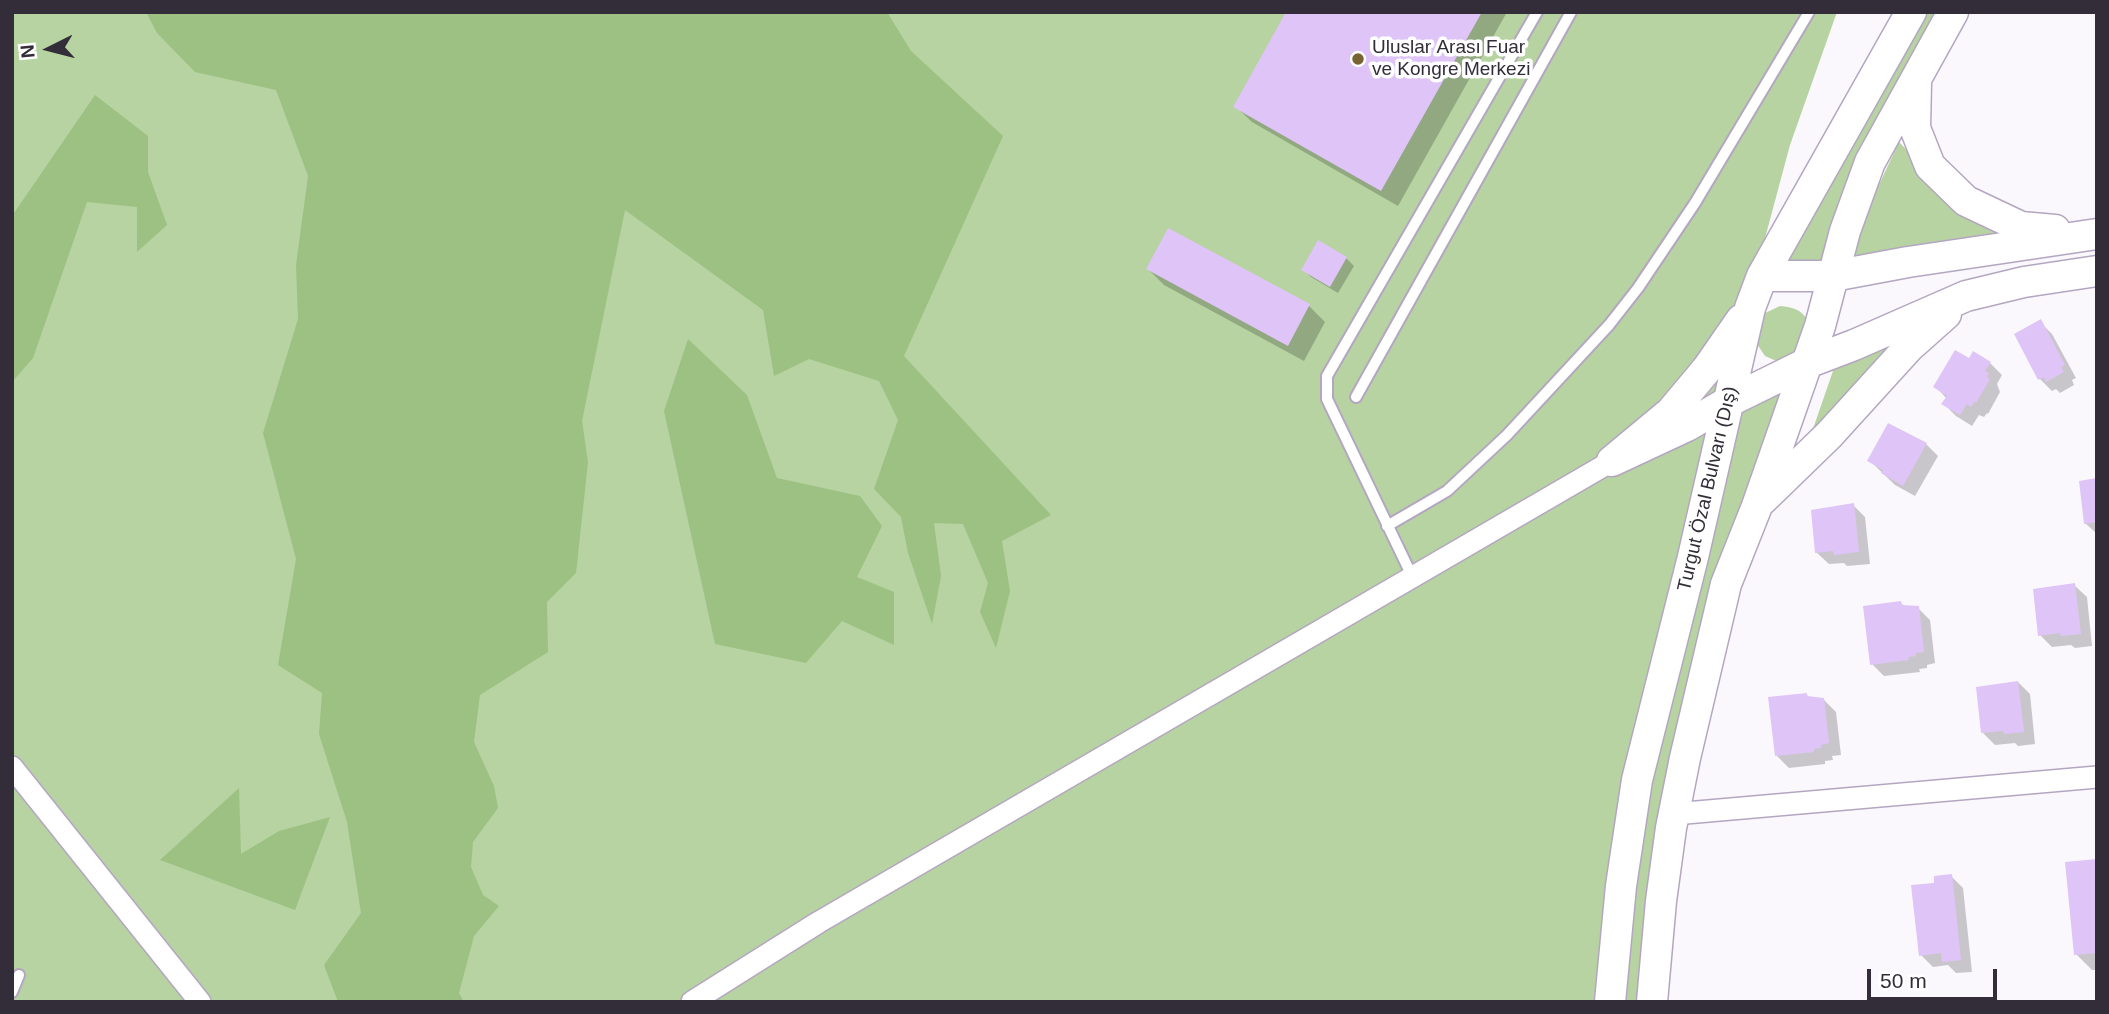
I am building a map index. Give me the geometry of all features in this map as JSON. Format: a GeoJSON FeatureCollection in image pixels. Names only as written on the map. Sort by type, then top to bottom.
{"type":"FeatureCollection","features":[{"type":"Feature","properties":{"kind":"main road","name":"Turgut Özal Bulvarı (Dış)"},"geometry":{"type":"LineString","coordinates":[[1609,1002],[1621,886],[1637,780],[1693,557],[1750,308],[1762,276],[1911,12]]}},
{"type":"Feature","properties":{"kind":"main road","name":"Turgut Özal Bulvarı (Dış)"},"geometry":{"type":"LineString","coordinates":[[1652,1002],[1661,901],[1674,814],[1726,584],[1757,506],[1820,326],[1845,230],[1870,162],[1953,12]]}},
{"type":"Feature","properties":{"kind":"main road"},"geometry":{"type":"LineString","coordinates":[[1916,79],[1915,128],[1930,166],[1966,201],[2021,227],[2093,234]]}},
{"type":"Feature","properties":{"kind":"main road"},"geometry":{"type":"LineString","coordinates":[[1762,276],[1833,276],[2093,234]]}},
{"type":"Feature","properties":{"kind":"main road"},"geometry":{"type":"LineString","coordinates":[[1612,461],[1687,426],[1728,402],[1807,363],[1966,296],[2024,282],[2097,271]]}},
{"type":"Feature","properties":{"kind":"main road"},"geometry":{"type":"LineString","coordinates":[[1757,506],[1829,435],[1909,347],[1966,296]]}},
{"type":"Feature","properties":{"kind":"main road"},"geometry":{"type":"LineString","coordinates":[[1612,461],[1671,412],[1707,369],[1750,308]]}},
{"type":"Feature","properties":{"kind":"street"},"geometry":{"type":"LineString","coordinates":[[692,1002],[819,922],[1612,461]]}},
{"type":"Feature","properties":{"kind":"street"},"geometry":{"type":"LineString","coordinates":[[12,767],[200,1002]]}},
{"type":"Feature","properties":{"kind":"street"},"geometry":{"type":"LineString","coordinates":[[1674,814],[2097,777]]}},
{"type":"Feature","properties":{"kind":"lane"},"geometry":{"type":"LineString","coordinates":[[1412,576],[1327,398],[1327,376],[1537,12]]}},
{"type":"Feature","properties":{"kind":"lane"},"geometry":{"type":"LineString","coordinates":[[1356,397],[1571,12]]}},
{"type":"Feature","properties":{"kind":"lane"},"geometry":{"type":"LineString","coordinates":[[1387,526],[1447,491],[1515,426],[1609,325],[1638,288],[1695,204],[1809,12]]}},
{"type":"Feature","properties":{"kind":"lane"},"geometry":{"type":"LineString","coordinates":[[12,992],[19,975]]}},
{"type":"Feature","properties":{"kind":"green space"},"geometry":{"type":"Polygon","coordinates":[[[12,12],[1837,12],[1790,145],[1664,615],[1741,405],[1788,391],[1727,538],[1672,767],[1640,1002],[12,1002],[12,12]]]}},
{"type":"Feature","properties":{"kind":"green space"},"geometry":{"type":"Polygon","coordinates":[[[146,12],[887,12],[911,51],[1003,136],[904,356],[1051,515],[1002,541],[1010,591],[996,648],[980,612],[988,583],[963,524],[934,523],[941,576],[932,624],[908,553],[901,517],[874,489],[898,420],[879,381],[809,359],[774,376],[763,310],[625,210],[582,421],[588,462],[576,573],[547,602],[548,652],[480,695],[474,742],[494,786],[498,808],[473,842],[471,867],[483,895],[499,906],[474,936],[459,993],[464,1002],[338,1002],[324,965],[361,913],[347,822],[319,734],[322,693],[278,665],[296,559],[263,433],[298,319],[296,265],[308,176],[276,90],[195,72],[157,33],[146,12]]]}},
{"type":"Feature","properties":{"kind":"green space"},"geometry":{"type":"Polygon","coordinates":[[[1925,12],[1939,12],[1820,272],[1785,263],[1925,12]]]}},
{"type":"Feature","properties":{"kind":"green space"},"geometry":{"type":"Polygon","coordinates":[[[95,95],[148,136],[148,172],[167,225],[137,252],[137,207],[87,202],[33,358],[12,382],[12,216],[95,95]]]}},
{"type":"Feature","properties":{"kind":"green space"},"geometry":{"type":"Polygon","coordinates":[[[1899,142],[1963,209],[2018,235],[1850,265],[1870,204],[1899,142]]]}},
{"type":"Feature","properties":{"kind":"green space"},"geometry":{"type":"Polygon","coordinates":[[[1780,306],[1789,307],[1806,317],[1810,337],[1810,345],[1781,363],[1765,356],[1755,341],[1763,314],[1780,306]]]}},
{"type":"Feature","properties":{"kind":"green space"},"geometry":{"type":"Polygon","coordinates":[[[1924,325],[1806,449],[1834,368],[1924,325]]]}},
{"type":"Feature","properties":{"kind":"green space"},"geometry":{"type":"Polygon","coordinates":[[[688,339],[747,395],[777,478],[860,496],[882,526],[857,577],[894,592],[894,645],[842,621],[806,663],[715,644],[664,411],[688,339]]]}},
{"type":"Feature","properties":{"kind":"green space"},"geometry":{"type":"Polygon","coordinates":[[[239,788],[241,854],[279,831],[330,817],[295,910],[160,860],[239,788]]]}},
{"type":"Feature","properties":{"kind":"building","name":"Uluslar Arası Fuar ve Kongre Merkezi"},"geometry":{"type":"Polygon","coordinates":[[[1286,12],[1482,12],[1381,191],[1233,107],[1286,12]]]}},
{"type":"Feature","properties":{"kind":"building"},"geometry":{"type":"Polygon","coordinates":[[[1168,228],[1310,304],[1288,346],[1146,269],[1168,228]]]}},
{"type":"Feature","properties":{"kind":"building"},"geometry":{"type":"Polygon","coordinates":[[[1318,240],[1347,257],[1330,287],[1301,270],[1318,240]]]}},
{"type":"Feature","properties":{"kind":"building"},"geometry":{"type":"Polygon","coordinates":[[[2041,319],[2065,365],[2061,367],[2064,372],[2046,382],[2044,377],[2038,380],[2014,334],[2041,319]]]}},
{"type":"Feature","properties":{"kind":"building"},"geometry":{"type":"Polygon","coordinates":[[[1955,350],[1969,358],[1973,351],[1991,362],[1985,371],[1989,373],[1987,377],[1990,379],[1976,403],[1971,407],[1967,404],[1960,415],[1941,404],[1947,396],[1933,387],[1955,350]]]}},
{"type":"Feature","properties":{"kind":"building"},"geometry":{"type":"Polygon","coordinates":[[[1888,423],[1927,443],[1903,486],[1867,461],[1888,423]]]}},
{"type":"Feature","properties":{"kind":"building"},"geometry":{"type":"Polygon","coordinates":[[[2097,478],[2097,522],[2084,524],[2079,481],[2097,478]]]}},
{"type":"Feature","properties":{"kind":"building"},"geometry":{"type":"Polygon","coordinates":[[[1854,503],[1859,552],[1834,555],[1833,551],[1815,553],[1811,510],[1854,503]]]}},
{"type":"Feature","properties":{"kind":"building"},"geometry":{"type":"Polygon","coordinates":[[[2075,583],[2081,634],[2038,636],[2033,589],[2075,583]]]}},
{"type":"Feature","properties":{"kind":"building"},"geometry":{"type":"Polygon","coordinates":[[[1901,601],[1902,605],[1919,606],[1924,652],[1908,657],[1909,660],[1870,665],[1863,606],[1901,601]]]}},
{"type":"Feature","properties":{"kind":"building"},"geometry":{"type":"Polygon","coordinates":[[[2018,681],[2024,732],[1981,733],[1976,687],[2018,681]]]}},
{"type":"Feature","properties":{"kind":"building"},"geometry":{"type":"Polygon","coordinates":[[[1807,693],[1807,696],[1824,698],[1829,743],[1814,749],[1814,752],[1775,756],[1768,697],[1807,693]]]}},
{"type":"Feature","properties":{"kind":"building"},"geometry":{"type":"Polygon","coordinates":[[[2097,859],[2097,953],[2074,955],[2065,862],[2097,859]]]}},
{"type":"Feature","properties":{"kind":"building"},"geometry":{"type":"Polygon","coordinates":[[[1952,874],[1961,960],[1942,962],[1941,953],[1919,956],[1911,885],[1934,883],[1934,876],[1952,874]]]}},
{"type":"Feature","properties":{"kind":"place","name":"Uluslar Arası Fuar ve Kongre Merkezi"},"geometry":{"type":"Point","coordinates":[1358,59]}}]}
